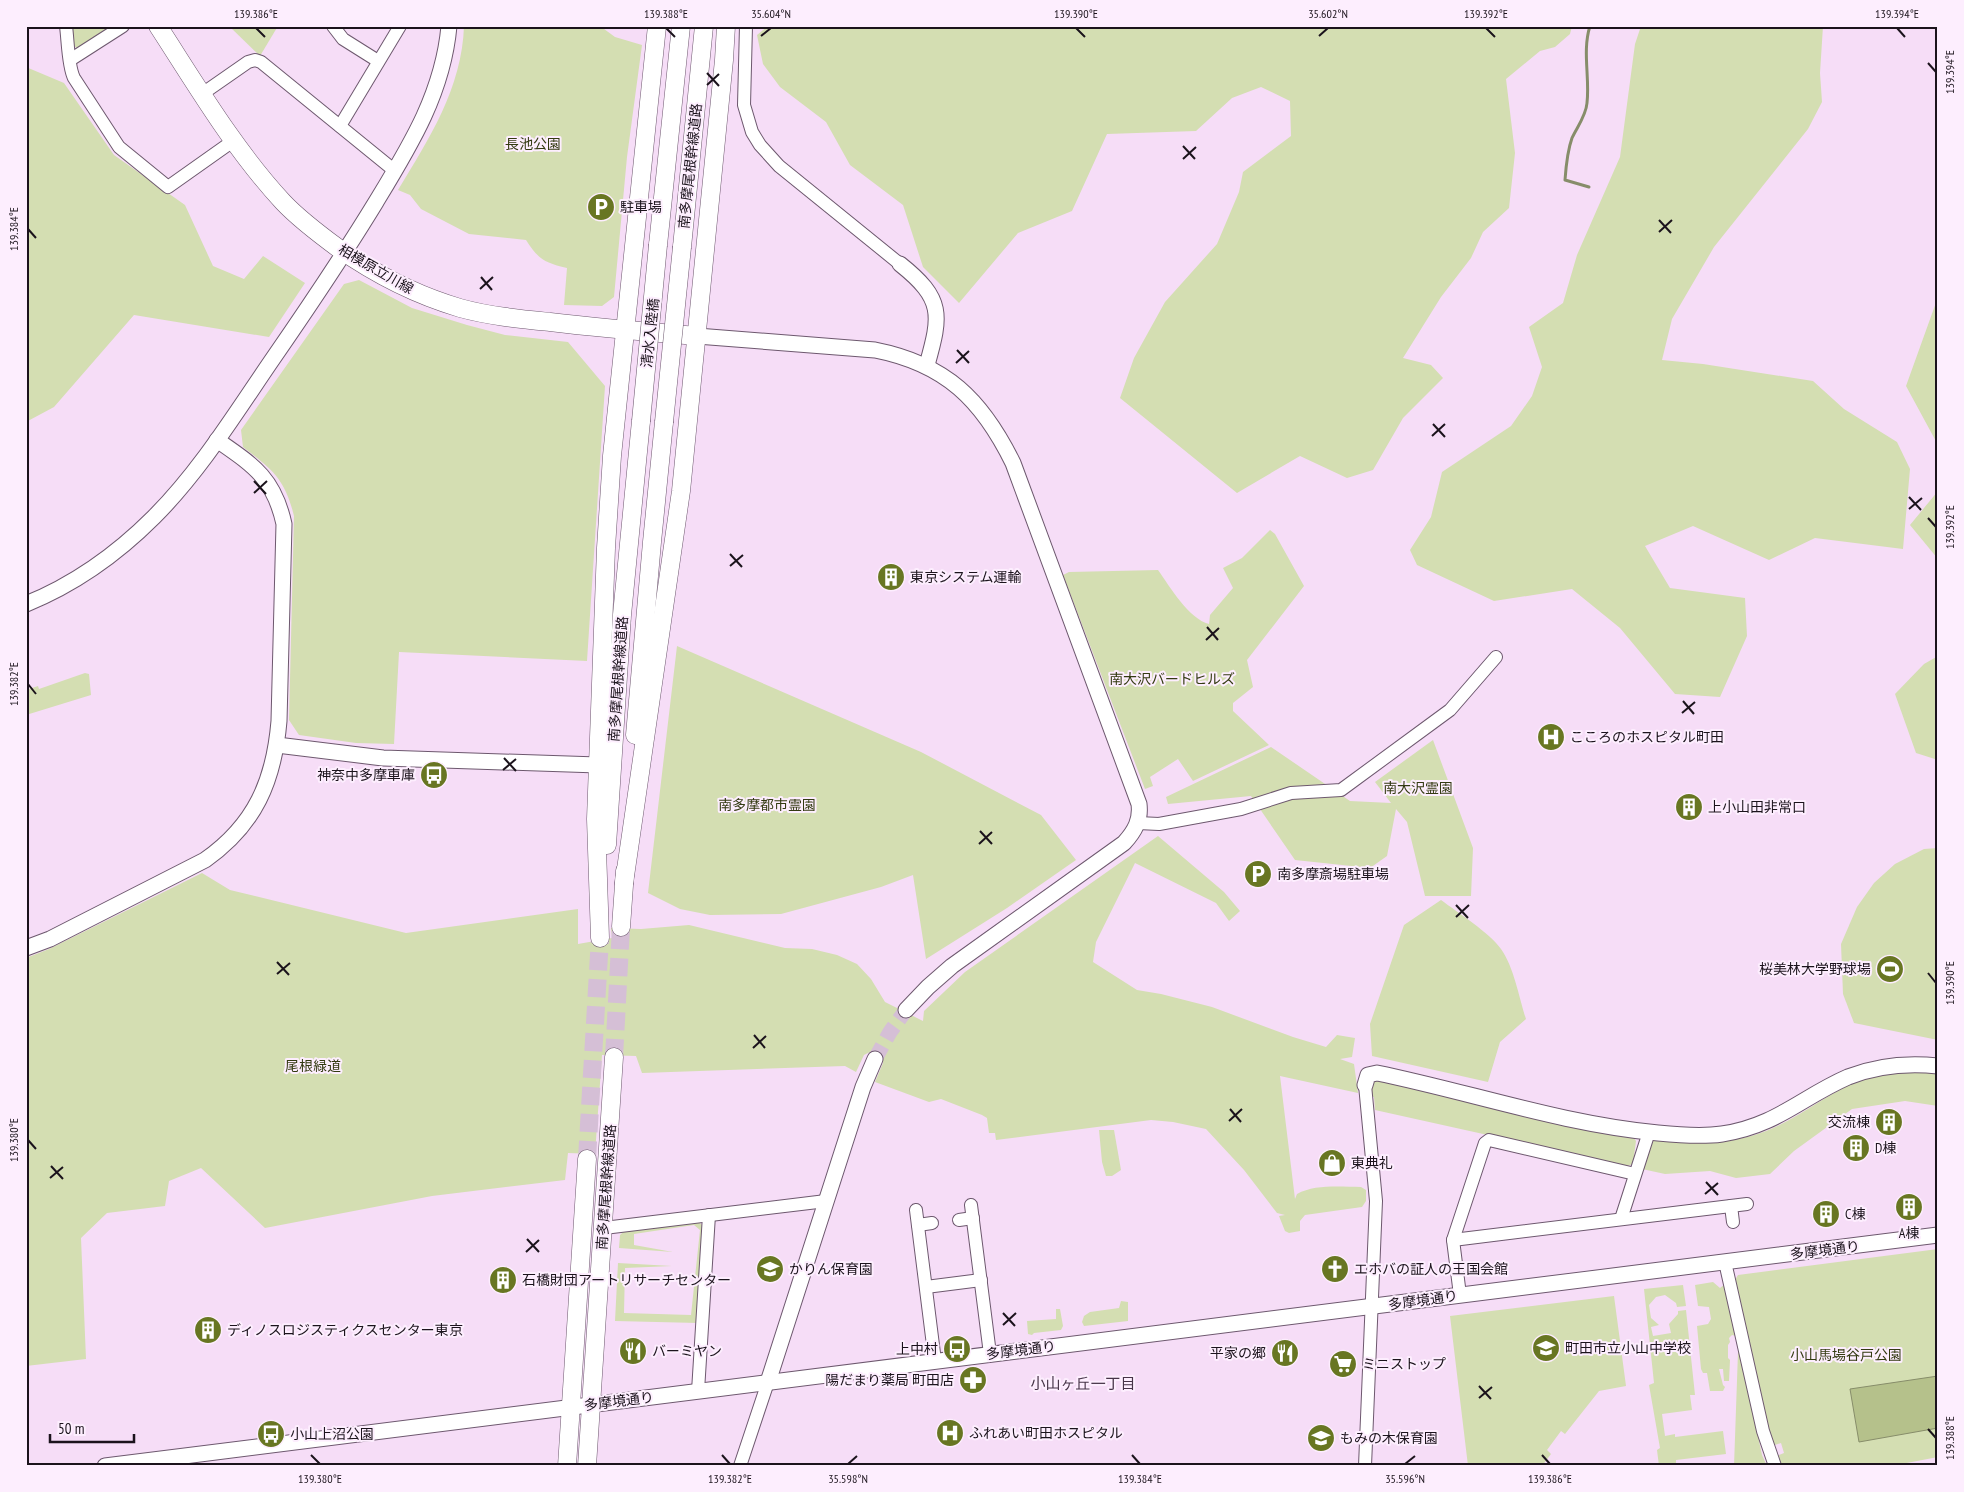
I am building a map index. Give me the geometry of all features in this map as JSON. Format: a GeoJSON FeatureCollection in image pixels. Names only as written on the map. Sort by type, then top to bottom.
{"type":"FeatureCollection","features":[{"type":"Feature","properties":{"kind":"main road","name":"相模原立川線"},"geometry":{"type":"LineString","coordinates":[[158,26],[233,141],[284,204],[345,253],[397,284],[438,301],[511,318],[697,336]]}},
{"type":"Feature","properties":{"kind":"main road","name":"南多摩尾根幹線道路"},"geometry":{"type":"LineString","coordinates":[[658,245],[682,26]]}},
{"type":"Feature","properties":{"kind":"main road","name":"南多摩尾根幹線道路"},"geometry":{"type":"LineString","coordinates":[[682,247],[704,26]]}},
{"type":"Feature","properties":{"kind":"main road"},"geometry":{"type":"LineString","coordinates":[[624,883],[681,491],[726,26]]}},
{"type":"Feature","properties":{"kind":"main road"},"geometry":{"type":"LineString","coordinates":[[598,765],[606,548],[612,465],[626,330],[651,35]]}},
{"type":"Feature","properties":{"kind":"main road","name":"清水入陸橋"},"geometry":{"type":"LineString","coordinates":[[641,421],[658,245]]}},
{"type":"Feature","properties":{"kind":"main road","name":"清水入陸橋"},"geometry":{"type":"LineString","coordinates":[[664,422],[682,247]]}},
{"type":"Feature","properties":{"kind":"main road","name":"南多摩尾根幹線道路"},"geometry":{"type":"LineString","coordinates":[[598,765],[596,819],[600,938],[622,615],[641,421]]}},
{"type":"Feature","properties":{"kind":"main road","name":"南多摩尾根幹線道路"},"geometry":{"type":"LineString","coordinates":[[621,927],[644,631],[664,422]]}},
{"type":"Feature","properties":{"kind":"main road","name":"南多摩尾根幹線道路"},"geometry":{"type":"LineString","coordinates":[[588,1466],[614,1057]]}},
{"type":"Feature","properties":{"kind":"main road","name":"南多摩尾根幹線道路"},"geometry":{"type":"LineString","coordinates":[[567,1466],[586,1159]]}},
{"type":"Feature","properties":{"kind":"street"},"geometry":{"type":"LineString","coordinates":[[66,26],[70,70],[74,78],[119,147],[168,187],[233,141]]}},
{"type":"Feature","properties":{"kind":"street"},"geometry":{"type":"LineString","coordinates":[[70,60],[123,26]]}},
{"type":"Feature","properties":{"kind":"street"},"geometry":{"type":"LineString","coordinates":[[333,26],[343,39],[378,61]]}},
{"type":"Feature","properties":{"kind":"street"},"geometry":{"type":"LineString","coordinates":[[340,126],[400,26]]}},
{"type":"Feature","properties":{"kind":"street"},"geometry":{"type":"LineString","coordinates":[[26,604],[69,582],[131,539],[183,485],[217,440],[345,253],[419,129],[432,101],[442,72],[448,45],[449,26]]}},
{"type":"Feature","properties":{"kind":"street"},"geometry":{"type":"LineString","coordinates":[[746,26],[744,105],[752,132],[760,145],[779,166],[913,274],[924,287],[936,311],[936,332],[927,366]]}},
{"type":"Feature","properties":{"kind":"street"},"geometry":{"type":"LineString","coordinates":[[202,94],[248,62],[255,60],[261,62],[395,171]]}},
{"type":"Feature","properties":{"kind":"street"},"geometry":{"type":"LineString","coordinates":[[697,336],[875,350],[907,358],[927,366],[951,380],[970,396],[994,428],[1013,462],[1134,791],[1140,814],[1132,834],[1124,843],[952,966],[906,1010]]}},
{"type":"Feature","properties":{"kind":"street"},"geometry":{"type":"LineString","coordinates":[[26,948],[50,939],[197,865],[214,854],[241,828],[254,809],[271,772],[277,745],[281,675],[284,524],[271,487],[252,465],[217,440]]}},
{"type":"Feature","properties":{"kind":"street"},"geometry":{"type":"LineString","coordinates":[[1138,823],[1160,824],[1240,809],[1291,794],[1341,790],[1450,710],[1496,657]]}},
{"type":"Feature","properties":{"kind":"street"},"geometry":{"type":"LineString","coordinates":[[277,745],[383,758],[598,765]]}},
{"type":"Feature","properties":{"kind":"street"},"geometry":{"type":"LineString","coordinates":[[740,1466],[863,1087],[875,1059]]}},
{"type":"Feature","properties":{"kind":"street"},"geometry":{"type":"LineString","coordinates":[[1365,1466],[1376,1201],[1365,1085],[1368,1075],[1377,1073],[1589,1124],[1648,1132],[1706,1135],[1744,1130],[1764,1124],[1830,1086],[1856,1074],[1888,1067],[1938,1066]]}},
{"type":"Feature","properties":{"kind":"street"},"geometry":{"type":"LineString","coordinates":[[1621,1220],[1648,1132]]}},
{"type":"Feature","properties":{"kind":"street"},"geometry":{"type":"LineString","coordinates":[[1460,1295],[1453,1240],[1485,1143],[1489,1140],[1635,1174]]}},
{"type":"Feature","properties":{"kind":"street"},"geometry":{"type":"LineString","coordinates":[[604,1228],[826,1201]]}},
{"type":"Feature","properties":{"kind":"street"},"geometry":{"type":"LineString","coordinates":[[1453,1240],[1747,1204]]}},
{"type":"Feature","properties":{"kind":"street"},"geometry":{"type":"LineString","coordinates":[[1731,1206],[1733,1222]]}},
{"type":"Feature","properties":{"kind":"street"},"geometry":{"type":"LineString","coordinates":[[916,1210],[935,1361]]}},
{"type":"Feature","properties":{"kind":"street"},"geometry":{"type":"LineString","coordinates":[[959,1220],[972,1211],[990,1354]]}},
{"type":"Feature","properties":{"kind":"street"},"geometry":{"type":"LineString","coordinates":[[698,1391],[709,1215]]}},
{"type":"Feature","properties":{"kind":"street"},"geometry":{"type":"LineString","coordinates":[[918,1225],[932,1223]]}},
{"type":"Feature","properties":{"kind":"street","name":"多摩境通り"},"geometry":{"type":"LineString","coordinates":[[105,1466],[1938,1235]]}},
{"type":"Feature","properties":{"kind":"street"},"geometry":{"type":"LineString","coordinates":[[1725,1262],[1774,1452],[1775,1466]]}},
{"type":"Feature","properties":{"kind":"street"},"geometry":{"type":"LineString","coordinates":[[926,1287],[980,1280]]}},
{"type":"Feature","properties":{"kind":"green space"},"geometry":{"type":"Polygon","coordinates":[[[71,26],[114,26],[80,49],[73,46],[71,26]]]}},
{"type":"Feature","properties":{"kind":"green space"},"geometry":{"type":"Polygon","coordinates":[[[229,26],[278,26],[260,56],[229,26]]]}},
{"type":"Feature","properties":{"kind":"green space","name":"長池公園"},"geometry":{"type":"Polygon","coordinates":[[[464,26],[600,26],[615,37],[642,45],[627,157],[614,297],[602,306],[564,305],[567,268],[553,264],[538,256],[526,240],[469,234],[421,209],[410,195],[398,190],[442,112],[457,71],[462,49],[464,26]]]}},
{"type":"Feature","properties":{"kind":"green space"},"geometry":{"type":"Polygon","coordinates":[[[768,26],[1572,26],[1570,34],[1555,47],[1540,51],[1506,79],[1515,153],[1509,208],[1483,232],[1471,258],[1441,297],[1403,358],[1431,365],[1443,378],[1403,418],[1373,470],[1347,478],[1300,456],[1237,493],[1120,398],[1134,358],[1165,302],[1217,244],[1239,192],[1243,172],[1291,136],[1290,101],[1261,87],[1232,98],[1196,131],[1107,134],[1072,211],[1018,233],[959,303],[923,267],[903,205],[850,165],[826,122],[780,87],[763,64],[757,35],[768,26]]]}},
{"type":"Feature","properties":{"kind":"green space"},"geometry":{"type":"Polygon","coordinates":[[[1641,26],[1823,26],[1820,73],[1822,102],[1808,129],[1714,247],[1672,319],[1662,360],[1703,364],[1813,381],[1844,409],[1897,442],[1910,469],[1903,549],[1815,538],[1769,560],[1693,526],[1645,546],[1670,588],[1745,598],[1747,636],[1720,697],[1675,694],[1620,628],[1572,589],[1494,601],[1417,565],[1410,550],[1431,517],[1442,472],[1511,426],[1532,396],[1542,367],[1529,327],[1563,303],[1577,255],[1620,157],[1635,44],[1641,26]]]}},
{"type":"Feature","properties":{"kind":"green space"},"geometry":{"type":"Polygon","coordinates":[[[26,67],[64,83],[114,155],[185,205],[213,266],[244,279],[263,256],[305,283],[269,337],[134,315],[54,407],[26,422],[26,67]]]}},
{"type":"Feature","properties":{"kind":"green space"},"geometry":{"type":"Polygon","coordinates":[[[359,280],[412,308],[467,325],[505,335],[568,342],[605,386],[587,661],[399,652],[394,744],[356,743],[299,735],[289,720],[294,516],[282,484],[270,469],[243,447],[241,430],[344,284],[359,280]]]}},
{"type":"Feature","properties":{"kind":"green space"},"geometry":{"type":"Polygon","coordinates":[[[1938,297],[1938,333],[1935,335],[1938,341],[1938,445],[1906,386],[1938,297]]]}},
{"type":"Feature","properties":{"kind":"green space"},"geometry":{"type":"Polygon","coordinates":[[[1938,491],[1938,559],[1910,525],[1938,491]]]}},
{"type":"Feature","properties":{"kind":"green space","name":"南大沢バードヒルズ"},"geometry":{"type":"Polygon","coordinates":[[[1270,530],[1275,534],[1304,586],[1247,660],[1253,687],[1233,703],[1233,711],[1269,745],[1193,781],[1178,759],[1150,777],[1153,786],[1145,789],[1063,575],[1069,572],[1158,570],[1187,609],[1194,616],[1209,624],[1210,615],[1233,588],[1223,568],[1242,558],[1270,530]]]}},
{"type":"Feature","properties":{"kind":"green space","name":"南多摩都市霊園"},"geometry":{"type":"Polygon","coordinates":[[[677,646],[921,752],[1041,815],[1076,860],[1007,908],[926,959],[913,875],[881,887],[781,914],[710,915],[680,909],[648,893],[677,646]]]}},
{"type":"Feature","properties":{"kind":"green space"},"geometry":{"type":"Polygon","coordinates":[[[1938,656],[1938,760],[1916,753],[1895,694],[1924,664],[1938,656]]]}},
{"type":"Feature","properties":{"kind":"green space"},"geometry":{"type":"Polygon","coordinates":[[[85,673],[89,674],[91,695],[26,715],[26,690],[38,686],[39,689],[85,673]]]}},
{"type":"Feature","properties":{"kind":"green space","name":"南大沢霊園"},"geometry":{"type":"Polygon","coordinates":[[[1433,740],[1473,848],[1471,896],[1425,896],[1407,822],[1396,809],[1387,856],[1370,868],[1295,860],[1251,796],[1168,804],[1166,797],[1271,747],[1350,801],[1391,803],[1375,782],[1433,740]]]}},
{"type":"Feature","properties":{"kind":"green space","name":"尾根緑道"},"geometry":{"type":"Polygon","coordinates":[[[1158,836],[1224,892],[1240,911],[1229,921],[1216,903],[1135,863],[1096,942],[1093,962],[1137,990],[1212,1007],[1326,1047],[1337,1035],[1355,1038],[1352,1057],[1340,1059],[1354,1064],[1358,1093],[1280,1076],[1295,1199],[1297,1194],[1312,1189],[1361,1187],[1366,1190],[1366,1201],[1362,1207],[1305,1215],[1300,1221],[1300,1231],[1289,1233],[1285,1231],[1279,1216],[1285,1215],[1277,1213],[1244,1170],[1206,1129],[1173,1122],[1151,1120],[996,1140],[995,1133],[989,1133],[987,1118],[982,1115],[941,1099],[929,1102],[875,1082],[883,1063],[882,1056],[872,1051],[864,1055],[856,1072],[845,1066],[642,1073],[636,1056],[602,1055],[595,1154],[568,1153],[565,1180],[432,1196],[265,1228],[201,1168],[169,1181],[165,1206],[107,1213],[81,1238],[86,1359],[26,1366],[26,958],[49,949],[202,873],[230,890],[406,933],[578,909],[578,944],[612,938],[611,928],[641,929],[689,925],[785,948],[812,949],[837,955],[857,964],[871,979],[885,1002],[923,1021],[924,1011],[965,972],[1158,836]]]}},
{"type":"Feature","properties":{"kind":"green space","name":"桜美林大学野球場"},"geometry":{"type":"Polygon","coordinates":[[[1938,848],[1938,1040],[1854,1023],[1843,994],[1841,944],[1857,907],[1874,883],[1895,864],[1924,849],[1938,848]]]}},
{"type":"Feature","properties":{"kind":"green space"},"geometry":{"type":"Polygon","coordinates":[[[1441,900],[1481,930],[1496,943],[1506,956],[1526,1019],[1500,1042],[1488,1082],[1372,1056],[1370,1024],[1404,925],[1441,900]]]}},
{"type":"Feature","properties":{"kind":"green space"},"geometry":{"type":"Polygon","coordinates":[[[1904,1071],[1938,1072],[1938,1106],[1905,1101],[1852,1109],[1794,1151],[1770,1174],[1736,1178],[1710,1171],[1665,1174],[1642,1169],[1650,1140],[1709,1142],[1752,1136],[1778,1126],[1850,1084],[1873,1076],[1904,1071]]]}},
{"type":"Feature","properties":{"kind":"green space"},"geometry":{"type":"Polygon","coordinates":[[[1376,1077],[1634,1138],[1636,1141],[1633,1164],[1627,1166],[1375,1110],[1374,1097],[1371,1096],[1369,1083],[1376,1077]]]}},
{"type":"Feature","properties":{"kind":"green space"},"geometry":{"type":"Polygon","coordinates":[[[1099,1130],[1114,1130],[1121,1170],[1112,1176],[1106,1176],[1102,1162],[1099,1130]]]}},
{"type":"Feature","properties":{"kind":"green space"},"geometry":{"type":"Polygon","coordinates":[[[699,1222],[704,1227],[698,1323],[615,1321],[618,1263],[672,1266],[625,1268],[624,1313],[691,1315],[700,1230],[694,1225],[634,1234],[634,1245],[673,1252],[619,1248],[620,1235],[623,1232],[699,1222]]]}},
{"type":"Feature","properties":{"kind":"green space","name":"小山馬場谷戸公園"},"geometry":{"type":"Polygon","coordinates":[[[1938,1249],[1938,1457],[1891,1466],[1780,1466],[1777,1459],[1779,1455],[1784,1453],[1781,1443],[1775,1445],[1771,1442],[1735,1280],[1738,1275],[1938,1249]]]}},
{"type":"Feature","properties":{"kind":"green space"},"geometry":{"type":"Polygon","coordinates":[[[1713,1282],[1720,1288],[1725,1284],[1736,1336],[1732,1335],[1729,1338],[1729,1381],[1724,1381],[1723,1369],[1719,1369],[1725,1387],[1723,1391],[1710,1391],[1707,1373],[1703,1373],[1701,1369],[1697,1326],[1708,1324],[1711,1319],[1709,1307],[1698,1306],[1695,1285],[1713,1282]]]}},
{"type":"Feature","properties":{"kind":"green space"},"geometry":{"type":"Polygon","coordinates":[[[1683,1285],[1686,1306],[1677,1307],[1676,1303],[1665,1295],[1656,1297],[1649,1305],[1651,1318],[1659,1325],[1651,1327],[1653,1336],[1671,1333],[1669,1324],[1678,1314],[1678,1311],[1686,1310],[1695,1395],[1690,1395],[1692,1410],[1662,1414],[1665,1436],[1675,1434],[1675,1437],[1723,1431],[1726,1454],[1676,1460],[1676,1466],[1659,1466],[1657,1450],[1660,1448],[1649,1385],[1654,1383],[1644,1289],[1683,1285]]]}},
{"type":"Feature","properties":{"kind":"green space","name":"町田市立小山中学校"},"geometry":{"type":"Polygon","coordinates":[[[1614,1296],[1626,1386],[1599,1391],[1565,1434],[1561,1431],[1547,1450],[1551,1454],[1542,1466],[1468,1466],[1450,1316],[1614,1296]]]}},
{"type":"Feature","properties":{"kind":"green space"},"geometry":{"type":"Polygon","coordinates":[[[1121,1301],[1128,1302],[1128,1321],[1084,1326],[1082,1322],[1084,1316],[1090,1312],[1119,1308],[1121,1301]]]}},
{"type":"Feature","properties":{"kind":"green space"},"geometry":{"type":"Polygon","coordinates":[[[1056,1309],[1060,1309],[1063,1326],[1061,1330],[1028,1334],[1027,1321],[1056,1319],[1056,1309]]]}},
{"type":"Feature","properties":{"kind":"green space"},"geometry":{"type":"Polygon","coordinates":[[[1738,1352],[1740,1352],[1762,1455],[1767,1466],[1734,1466],[1738,1352]]]}},
{"type":"Feature","properties":{"kind":"shaded area"},"geometry":{"type":"Polygon","coordinates":[[[1938,1376],[1938,1428],[1859,1442],[1850,1389],[1938,1376]]]}},
{"type":"Feature","properties":{"kind":"waterway"},"geometry":{"type":"LineString","coordinates":[[1589,187],[1565,180],[1570,143],[1586,108],[1588,94],[1586,55],[1590,26]]}},
{"type":"Feature","properties":{"kind":"tunnel"},"geometry":{"type":"LineString","coordinates":[[614,1057],[621,927]]}},
{"type":"Feature","properties":{"kind":"tunnel"},"geometry":{"type":"LineString","coordinates":[[587,1159],[600,938]]}},
{"type":"Feature","properties":{"kind":"tunnel"},"geometry":{"type":"LineString","coordinates":[[875,1059],[890,1032],[906,1010]]}},
{"type":"Feature","properties":{"kind":"place","name":"駐車場"},"geometry":{"type":"Point","coordinates":[601,207]}},
{"type":"Feature","properties":{"kind":"place","name":"東京システム運輸"},"geometry":{"type":"Point","coordinates":[891,577]}},
{"type":"Feature","properties":{"kind":"place","name":"こころのホスピタル町田"},"geometry":{"type":"Point","coordinates":[1551,737]}},
{"type":"Feature","properties":{"kind":"place","name":"神奈中多摩車庫"},"geometry":{"type":"Point","coordinates":[434,775]}},
{"type":"Feature","properties":{"kind":"place","name":"上小山田非常口"},"geometry":{"type":"Point","coordinates":[1689,807]}},
{"type":"Feature","properties":{"kind":"place","name":"南多摩斎場駐車場"},"geometry":{"type":"Point","coordinates":[1258,874]}},
{"type":"Feature","properties":{"kind":"place","name":"桜美林大学野球場"},"geometry":{"type":"Point","coordinates":[1890,969]}},
{"type":"Feature","properties":{"kind":"place","name":"交流棟"},"geometry":{"type":"Point","coordinates":[1889,1122]}},
{"type":"Feature","properties":{"kind":"place","name":"D棟"},"geometry":{"type":"Point","coordinates":[1856,1148]}},
{"type":"Feature","properties":{"kind":"place","name":"東典礼"},"geometry":{"type":"Point","coordinates":[1332,1163]}},
{"type":"Feature","properties":{"kind":"place","name":"A棟"},"geometry":{"type":"Point","coordinates":[1909,1207]}},
{"type":"Feature","properties":{"kind":"place","name":"C棟"},"geometry":{"type":"Point","coordinates":[1826,1214]}},
{"type":"Feature","properties":{"kind":"place","name":"かりん保育園"},"geometry":{"type":"Point","coordinates":[770,1269]}},
{"type":"Feature","properties":{"kind":"place","name":"エホバの証人の王国会館"},"geometry":{"type":"Point","coordinates":[1335,1269]}},
{"type":"Feature","properties":{"kind":"place","name":"石橋財団アートリサーチセンター"},"geometry":{"type":"Point","coordinates":[503,1280]}},
{"type":"Feature","properties":{"kind":"place","name":"ディノスロジスティクスセンター東京"},"geometry":{"type":"Point","coordinates":[208,1330]}},
{"type":"Feature","properties":{"kind":"place","name":"町田市立小山中学校"},"geometry":{"type":"Point","coordinates":[1546,1348]}},
{"type":"Feature","properties":{"kind":"place","name":"上中村"},"geometry":{"type":"Point","coordinates":[957,1349]}},
{"type":"Feature","properties":{"kind":"place","name":"バーミヤン"},"geometry":{"type":"Point","coordinates":[633,1351]}},
{"type":"Feature","properties":{"kind":"place","name":"平家の郷"},"geometry":{"type":"Point","coordinates":[1285,1353]}},
{"type":"Feature","properties":{"kind":"place","name":"ミニストップ"},"geometry":{"type":"Point","coordinates":[1343,1364]}},
{"type":"Feature","properties":{"kind":"place","name":"陽だまり薬局 町田店"},"geometry":{"type":"Point","coordinates":[973,1380]}},
{"type":"Feature","properties":{"kind":"place","name":"ふれあい町田ホスピタル"},"geometry":{"type":"Point","coordinates":[950,1433]}},
{"type":"Feature","properties":{"kind":"place","name":"小山上沼公園"},"geometry":{"type":"Point","coordinates":[271,1434]}},
{"type":"Feature","properties":{"kind":"place","name":"もみの木保育園"},"geometry":{"type":"Point","coordinates":[1321,1438]}},
{"type":"Feature","properties":{"kind":"district","name":"小山ヶ丘一丁目"},"geometry":{"type":"Point","coordinates":[1083,1384]}}]}
